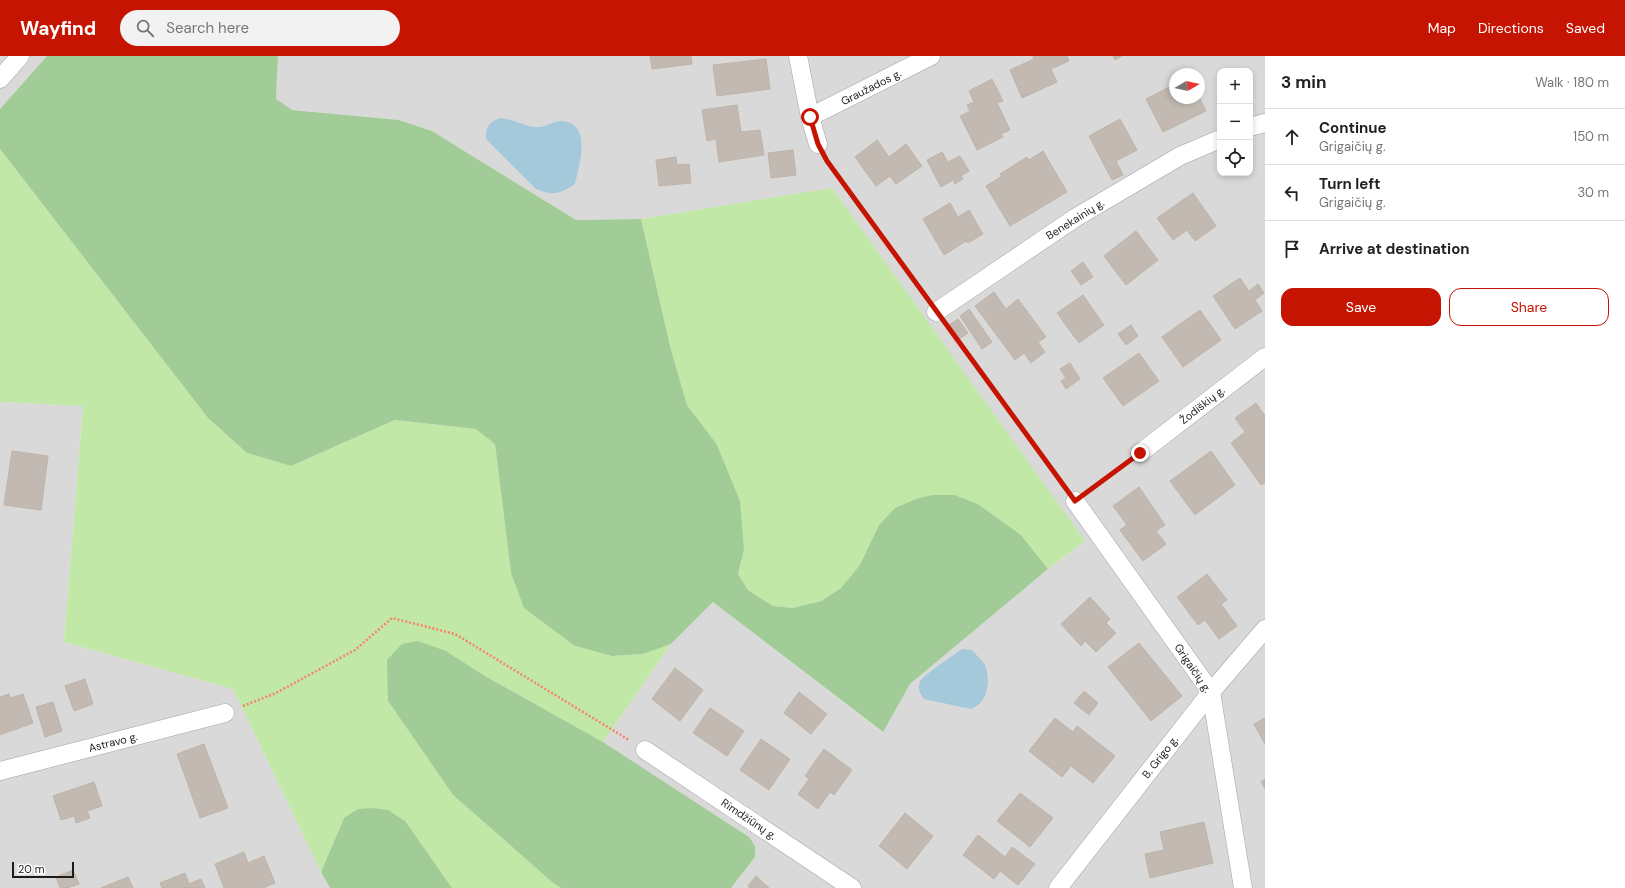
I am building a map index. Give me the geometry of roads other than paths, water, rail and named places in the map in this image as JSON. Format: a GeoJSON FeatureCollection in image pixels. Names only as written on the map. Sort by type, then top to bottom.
{"type":"FeatureCollection","features":[{"type":"Feature","properties":{"kind":"street"},"geometry":{"type":"LineString","coordinates":[[0,79],[20,56]]}},
{"type":"Feature","properties":{"kind":"street"},"geometry":{"type":"LineString","coordinates":[[798,56],[810,117],[818,144]]}},
{"type":"Feature","properties":{"kind":"street","name":"Graužados g."},"geometry":{"type":"LineString","coordinates":[[810,117],[931,56]]}},
{"type":"Feature","properties":{"kind":"street"},"geometry":{"type":"LineString","coordinates":[[1253,126],[1265,123]]}},
{"type":"Feature","properties":{"kind":"street","name":"Benekainių g."},"geometry":{"type":"LineString","coordinates":[[936,312],[1075,218],[1180,156],[1218,140]]}},
{"type":"Feature","properties":{"kind":"street","name":"Žodiškių g."},"geometry":{"type":"LineString","coordinates":[[1140,453],[1265,357]]}},
{"type":"Feature","properties":{"kind":"street","name":"Grigaičių g."},"geometry":{"type":"LineString","coordinates":[[1075,501],[1211,692],[1243,888]]}},
{"type":"Feature","properties":{"kind":"street","name":"B. Grigo g."},"geometry":{"type":"LineString","coordinates":[[1058,888],[1211,692],[1265,629]]}},
{"type":"Feature","properties":{"kind":"street","name":"Astravo g."},"geometry":{"type":"LineString","coordinates":[[0,771],[225,713]]}},
{"type":"Feature","properties":{"kind":"street","name":"Rimdžiūnų g."},"geometry":{"type":"LineString","coordinates":[[645,750],[852,888]]}},
{"type":"Feature","properties":{"kind":"water"},"geometry":{"type":"Polygon","coordinates":[[[500,118],[536,127],[562,121],[572,124],[578,129],[582,146],[575,184],[561,192],[556,193],[547,193],[536,189],[486,139],[488,126],[493,121],[500,118]]]}},
{"type":"Feature","properties":{"kind":"water"},"geometry":{"type":"Polygon","coordinates":[[[962,649],[972,650],[985,665],[988,684],[987,690],[981,702],[971,709],[924,699],[919,689],[919,684],[922,679],[962,649]]]}}]}
